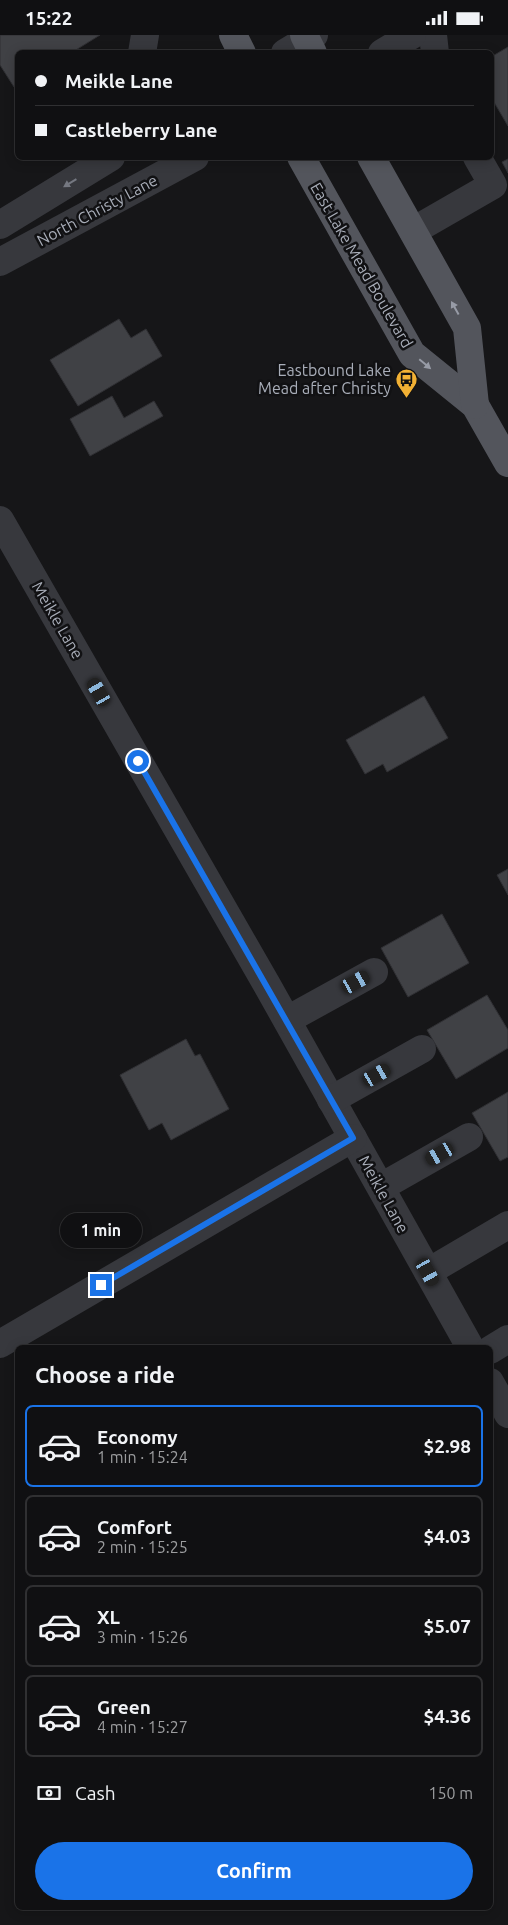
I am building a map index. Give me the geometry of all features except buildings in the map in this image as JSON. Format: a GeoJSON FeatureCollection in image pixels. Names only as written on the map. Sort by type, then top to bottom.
{"type":"FeatureCollection","features":[{"type":"Feature","properties":{"kind":"main road"},"geometry":{"type":"LineString","coordinates":[[233,35],[240,50]]}},
{"type":"Feature","properties":{"kind":"main road","name":"East Lake Mead Boulevard"},"geometry":{"type":"LineString","coordinates":[[304,160],[412,354],[475,405],[508,463]]}},
{"type":"Feature","properties":{"kind":"main road","name":"East Lake Mead Boulevard"},"geometry":{"type":"LineString","coordinates":[[373,160],[467,328],[475,405]]}},
{"type":"Feature","properties":{"kind":"street"},"geometry":{"type":"LineString","coordinates":[[142,50],[145,35]]}},
{"type":"Feature","properties":{"kind":"street"},"geometry":{"type":"LineString","coordinates":[[387,50],[412,35]]}},
{"type":"Feature","properties":{"kind":"street"},"geometry":{"type":"LineString","coordinates":[[434,35],[436,50]]}},
{"type":"Feature","properties":{"kind":"street","name":"North Christy Lane"},"geometry":{"type":"LineString","coordinates":[[0,225],[107,160]]}},
{"type":"Feature","properties":{"kind":"street","name":"North Christy Lane"},"geometry":{"type":"LineString","coordinates":[[0,262],[189,160]]}},
{"type":"Feature","properties":{"kind":"street"},"geometry":{"type":"LineString","coordinates":[[413,231],[493,185],[478,160]]}},
{"type":"Feature","properties":{"kind":"street","name":"Meikle Lane"},"geometry":{"type":"LineString","coordinates":[[0,520],[332,1100],[469,1345]]}},
{"type":"Feature","properties":{"kind":"street"},"geometry":{"type":"LineString","coordinates":[[287,1021],[374,972]]}},
{"type":"Feature","properties":{"kind":"street"},"geometry":{"type":"LineString","coordinates":[[332,1100],[422,1049]]}},
{"type":"Feature","properties":{"kind":"street"},"geometry":{"type":"LineString","coordinates":[[381,1187],[469,1137]]}},
{"type":"Feature","properties":{"kind":"street"},"geometry":{"type":"LineString","coordinates":[[0,1344],[353,1138]]}},
{"type":"Feature","properties":{"kind":"street"},"geometry":{"type":"LineString","coordinates":[[428,1272],[508,1225]]}},
{"type":"Feature","properties":{"kind":"street"},"geometry":{"type":"LineString","coordinates":[[493,1348],[508,1339]]}},
{"type":"Feature","properties":{"kind":"street"},"geometry":{"type":"LineString","coordinates":[[493,1387],[508,1414]]}},
{"type":"Feature","properties":{"kind":"place","name":"Eastbound Lake Mead after Christy"},"geometry":{"type":"Point","coordinates":[407,398]}},
{"type":"Feature","properties":{"kind":"route"},"geometry":{"type":"LineString","coordinates":[[101,1285],[353,1138],[138,761]]}}]}
